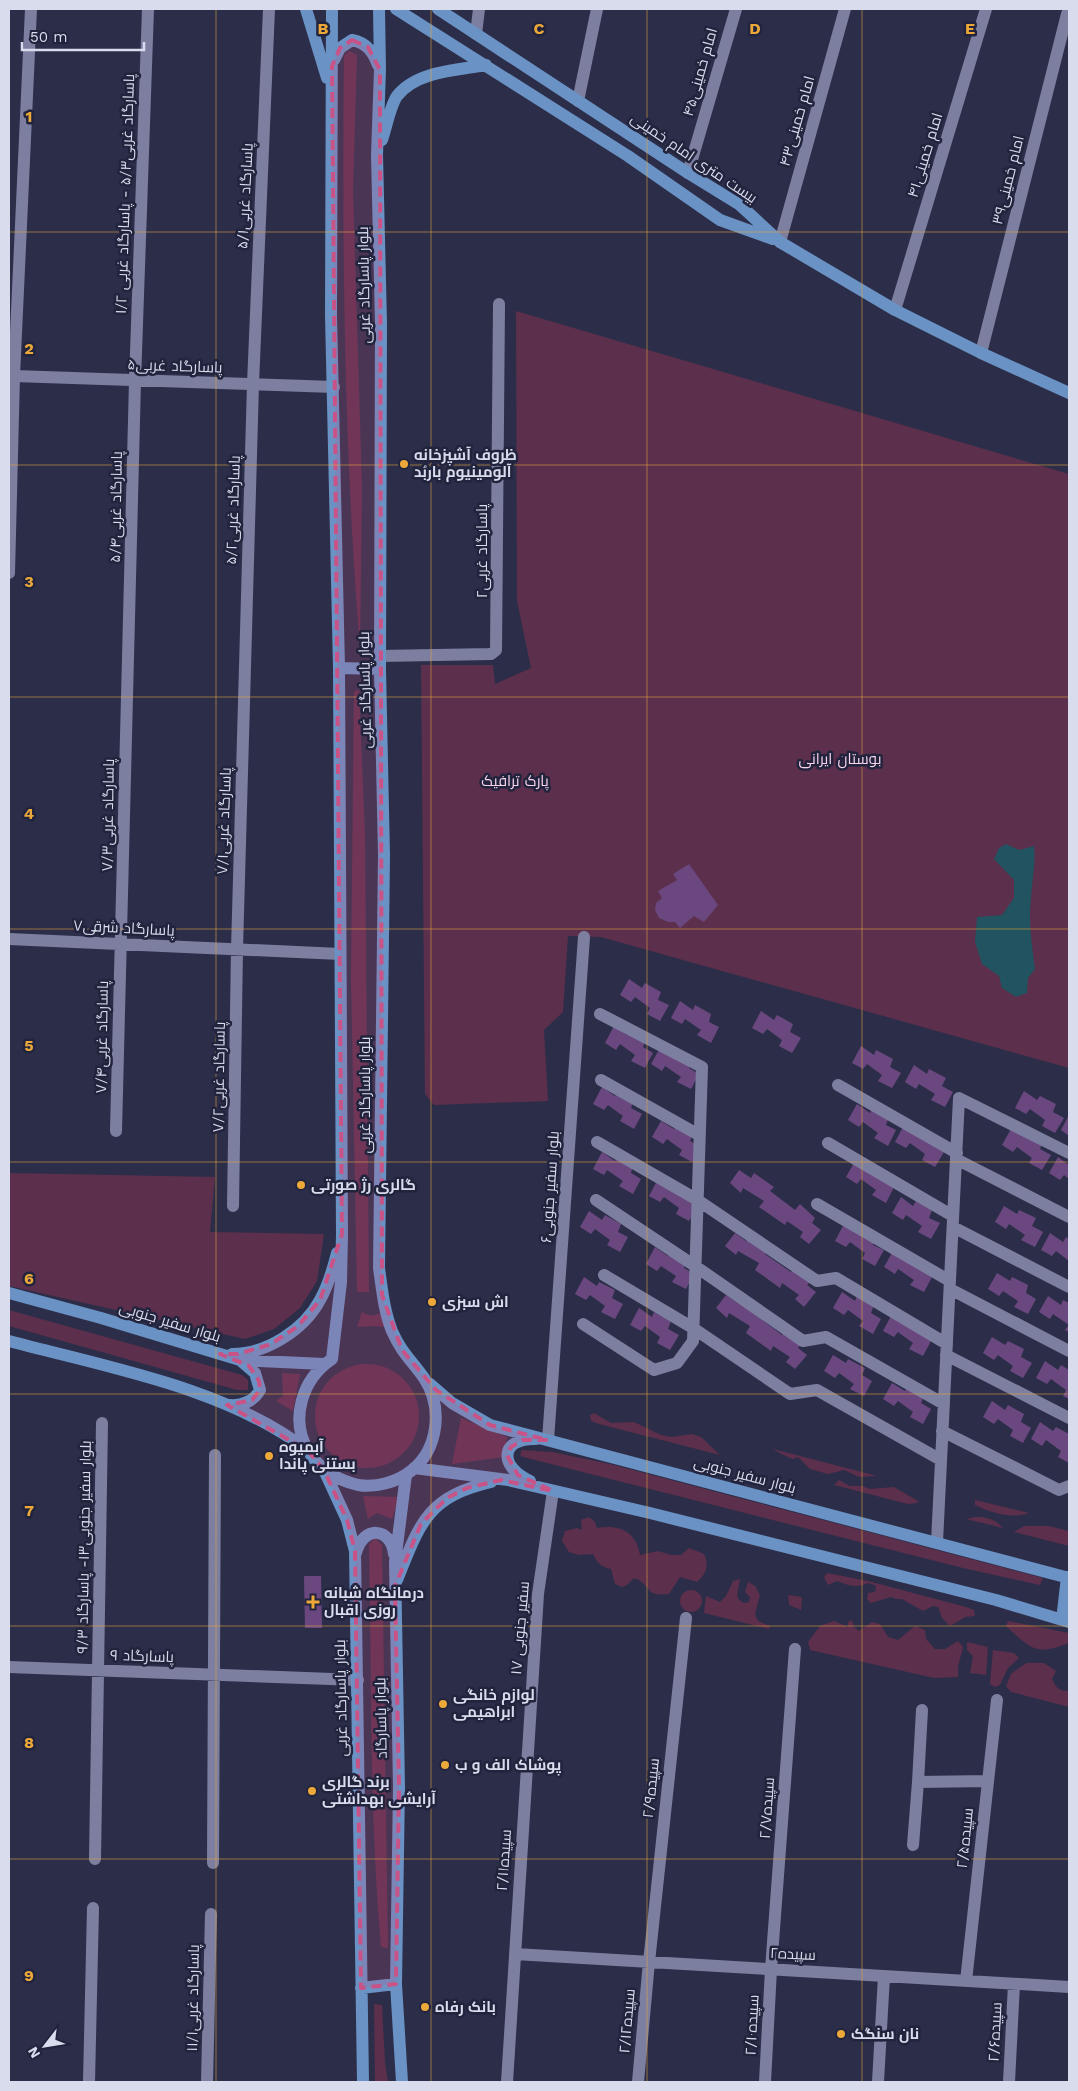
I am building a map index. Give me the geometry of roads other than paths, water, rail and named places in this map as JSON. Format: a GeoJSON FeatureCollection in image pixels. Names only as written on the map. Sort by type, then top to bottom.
{"type":"FeatureCollection","features":[{"type":"Feature","properties":{"kind":"main road"},"geometry":{"type":"LineString","coordinates":[[306,9],[332,95]]}},
{"type":"Feature","properties":{"kind":"main road","name":"بلوار پاسارگاد غربی"},"geometry":{"type":"LineString","coordinates":[[328,1361],[341,1282],[342,1234],[339,668],[331,315],[332,9]]}},
{"type":"Feature","properties":{"kind":"main road","name":"بلوار پاسارگاد غربی"},"geometry":{"type":"LineString","coordinates":[[379,9],[380,70],[377,154],[381,323],[380,669],[384,855],[379,1268],[382,1295],[392,1330],[412,1364],[425,1379]]}},
{"type":"Feature","properties":{"kind":"main road"},"geometry":{"type":"LineString","coordinates":[[396,9],[628,156],[720,220],[780,242]]}},
{"type":"Feature","properties":{"kind":"main road","name":"بیست متری امام خمینی"},"geometry":{"type":"LineString","coordinates":[[438,9],[451,14],[476,34],[740,205],[780,242],[895,310],[981,353],[1069,393]]}},
{"type":"Feature","properties":{"kind":"main road"},"geometry":{"type":"LineString","coordinates":[[332,66],[340,48],[352,40],[368,47],[374,55],[380,70]]}},
{"type":"Feature","properties":{"kind":"main road"},"geometry":{"type":"LineString","coordinates":[[377,154],[397,97],[415,81],[442,73],[486,65]]}},
{"type":"Feature","properties":{"kind":"main road"},"geometry":{"type":"LineString","coordinates":[[339,668],[380,669]]}},
{"type":"Feature","properties":{"kind":"main road"},"geometry":{"type":"LineString","coordinates":[[220,1354],[238,1354],[271,1344],[298,1326],[320,1300],[334,1266],[342,1234]]}},
{"type":"Feature","properties":{"kind":"main road","name":"بلوار سفیر جنوبی"},"geometry":{"type":"LineString","coordinates":[[9,1293],[101,1318],[240,1360],[328,1361]]}},
{"type":"Feature","properties":{"kind":"main road"},"geometry":{"type":"LineString","coordinates":[[9,1342],[155,1379],[252,1415],[293,1439],[307,1450],[324,1470],[343,1481],[364,1486],[386,1484],[410,1472],[425,1456],[432,1442],[436,1426],[434,1402],[425,1379]]}},
{"type":"Feature","properties":{"kind":"main road"},"geometry":{"type":"LineString","coordinates":[[227,1405],[244,1403],[256,1396],[260,1390],[255,1373],[240,1360]]}},
{"type":"Feature","properties":{"kind":"main road"},"geometry":{"type":"LineString","coordinates":[[307,1450],[301,1432],[299,1413],[303,1395],[311,1378],[328,1361]]}},
{"type":"Feature","properties":{"kind":"main road","name":"بلوار سفیر جنوبی"},"geometry":{"type":"LineString","coordinates":[[425,1379],[452,1403],[490,1425],[1068,1578]]}},
{"type":"Feature","properties":{"kind":"main road"},"geometry":{"type":"LineString","coordinates":[[548,1440],[522,1440],[511,1447],[507,1455],[508,1463],[518,1475],[553,1491]]}},
{"type":"Feature","properties":{"kind":"main road","name":"بلوار پاسارگاد غربی"},"geometry":{"type":"LineString","coordinates":[[324,1470],[347,1520],[355,1555],[363,2082]]}},
{"type":"Feature","properties":{"kind":"main road"},"geometry":{"type":"LineString","coordinates":[[410,1472],[501,1480],[650,1513],[996,1600],[1066,1621],[1068,1578]]}},
{"type":"Feature","properties":{"kind":"main road","name":"بلوار پاسارگاد"},"geometry":{"type":"LineString","coordinates":[[402,2082],[396,1984],[399,1787],[394,1562],[410,1472]]}},
{"type":"Feature","properties":{"kind":"main road"},"geometry":{"type":"LineString","coordinates":[[395,1586],[411,1541],[421,1524],[433,1510],[448,1498],[467,1488],[501,1480]]}},
{"type":"Feature","properties":{"kind":"main road"},"geometry":{"type":"LineString","coordinates":[[355,1555],[358,1542],[364,1537],[372,1533],[381,1534],[388,1539],[393,1548],[394,1562]]}},
{"type":"Feature","properties":{"kind":"main road"},"geometry":{"type":"LineString","coordinates":[[361,1988],[396,1984]]}},
{"type":"Feature","properties":{"kind":"street"},"geometry":{"type":"LineString","coordinates":[[9,573],[14,376],[31,9]]}},
{"type":"Feature","properties":{"kind":"street","name":"پاسارگاد غربی۵/۳ - پاسارگاد غربی ۱/۲"},"geometry":{"type":"LineString","coordinates":[[135,380],[148,9]]}},
{"type":"Feature","properties":{"kind":"street"},"geometry":{"type":"LineString","coordinates":[[476,34],[478,9]]}},
{"type":"Feature","properties":{"kind":"street"},"geometry":{"type":"LineString","coordinates":[[578,100],[597,9]]}},
{"type":"Feature","properties":{"kind":"street","name":"امام خمینی۴۵"},"geometry":{"type":"LineString","coordinates":[[688,173],[736,9]]}},
{"type":"Feature","properties":{"kind":"street","name":"امام خمینی۴۳"},"geometry":{"type":"LineString","coordinates":[[780,242],[845,9]]}},
{"type":"Feature","properties":{"kind":"street","name":"امام خمینی۴۱"},"geometry":{"type":"LineString","coordinates":[[895,310],[986,9]]}},
{"type":"Feature","properties":{"kind":"street","name":"پاسارگاد غربی۵/۱"},"geometry":{"type":"LineString","coordinates":[[253,384],[266,10]]}},
{"type":"Feature","properties":{"kind":"street","name":"امام خمینی۳۹"},"geometry":{"type":"LineString","coordinates":[[981,353],[1067,14]]}},
{"type":"Feature","properties":{"kind":"street","name":"پاسارگاد غربی۲"},"geometry":{"type":"LineString","coordinates":[[380,656],[491,654],[496,650],[499,304]]}},
{"type":"Feature","properties":{"kind":"street","name":"پاسارگاد غربی۵"},"geometry":{"type":"LineString","coordinates":[[14,376],[334,387]]}},
{"type":"Feature","properties":{"kind":"street","name":"پاسارگاد غربی۵/۴"},"geometry":{"type":"LineString","coordinates":[[127,686],[135,380]]}},
{"type":"Feature","properties":{"kind":"street","name":"پاسارگاد غربی۵/۲"},"geometry":{"type":"LineString","coordinates":[[244,694],[253,384]]}},
{"type":"Feature","properties":{"kind":"street","name":"پاسارگاد غربی۷/۳"},"geometry":{"type":"LineString","coordinates":[[121,944],[127,686]]}},
{"type":"Feature","properties":{"kind":"street","name":"پاسارگاد غربی۷/۱"},"geometry":{"type":"LineString","coordinates":[[237,949],[244,694]]}},
{"type":"Feature","properties":{"kind":"street","name":"بلوار سفیر جنوبی۶"},"geometry":{"type":"LineString","coordinates":[[548,1440],[584,936]]}},
{"type":"Feature","properties":{"kind":"street","name":"پاسارگاد شرقی۷"},"geometry":{"type":"LineString","coordinates":[[9,938],[340,954]]}},
{"type":"Feature","properties":{"kind":"street","name":"پاسارگاد غربی۷/۴"},"geometry":{"type":"LineString","coordinates":[[116,1131],[121,944]]}},
{"type":"Feature","properties":{"kind":"street","name":"پاسارگاد غربی۷/۲"},"geometry":{"type":"LineString","coordinates":[[233,1206],[237,949]]}},
{"type":"Feature","properties":{"kind":"street"},"geometry":{"type":"LineString","coordinates":[[583,1324],[654,1370],[677,1363],[693,1341],[698,1135],[702,1067],[600,1014]]}},
{"type":"Feature","properties":{"kind":"street"},"geometry":{"type":"LineString","coordinates":[[601,1080],[698,1135]]}},
{"type":"Feature","properties":{"kind":"street"},"geometry":{"type":"LineString","coordinates":[[838,1085],[956,1156],[1069,1217]]}},
{"type":"Feature","properties":{"kind":"street"},"geometry":{"type":"LineString","coordinates":[[937,1542],[959,1098],[1069,1152]]}},
{"type":"Feature","properties":{"kind":"street"},"geometry":{"type":"LineString","coordinates":[[597,1142],[696,1200],[817,1282],[836,1278],[947,1350],[1069,1418]]}},
{"type":"Feature","properties":{"kind":"street"},"geometry":{"type":"LineString","coordinates":[[828,1143],[953,1221],[1069,1287]]}},
{"type":"Feature","properties":{"kind":"street"},"geometry":{"type":"LineString","coordinates":[[596,1200],[803,1340],[826,1337],[944,1404]]}},
{"type":"Feature","properties":{"kind":"street"},"geometry":{"type":"LineString","coordinates":[[817,1204],[950,1285],[1069,1351]]}},
{"type":"Feature","properties":{"kind":"street"},"geometry":{"type":"LineString","coordinates":[[604,1275],[693,1328],[790,1394],[817,1390],[941,1460]]}},
{"type":"Feature","properties":{"kind":"street","name":"بلوار سفیر جنوبی۱۳- پاسارگاد ۹/۳"},"geometry":{"type":"LineString","coordinates":[[95,1860],[102,1424]]}},
{"type":"Feature","properties":{"kind":"street"},"geometry":{"type":"LineString","coordinates":[[942,1432],[1059,1490],[1069,1486]]}},
{"type":"Feature","properties":{"kind":"street"},"geometry":{"type":"LineString","coordinates":[[212,1863],[215,1455]]}},
{"type":"Feature","properties":{"kind":"street","name":"سفیر جنوبی ۱۷"},"geometry":{"type":"LineString","coordinates":[[527,1768],[538,1594],[553,1491]]}},
{"type":"Feature","properties":{"kind":"street","name":"سپیده۲/۹"},"geometry":{"type":"LineString","coordinates":[[648,1962],[686,1618]]}},
{"type":"Feature","properties":{"kind":"street","name":"سپیده۲/۷"},"geometry":{"type":"LineString","coordinates":[[771,1969],[795,1649]]}},
{"type":"Feature","properties":{"kind":"street","name":"پاسارگاد ۹"},"geometry":{"type":"LineString","coordinates":[[9,1667],[358,1680]]}},
{"type":"Feature","properties":{"kind":"street","name":"سپیده۲/۵"},"geometry":{"type":"LineString","coordinates":[[966,1981],[997,1700]]}},
{"type":"Feature","properties":{"kind":"street"},"geometry":{"type":"LineString","coordinates":[[913,1845],[922,1710]]}},
{"type":"Feature","properties":{"kind":"street","name":"سپیده۲/۱۱"},"geometry":{"type":"LineString","coordinates":[[507,2082],[527,1768]]}},
{"type":"Feature","properties":{"kind":"street"},"geometry":{"type":"LineString","coordinates":[[918,1782],[988,1781]]}},
{"type":"Feature","properties":{"kind":"street"},"geometry":{"type":"LineString","coordinates":[[89,2082],[93,1908]]}},
{"type":"Feature","properties":{"kind":"street","name":"پاسارگاد غربی۱۱/۱"},"geometry":{"type":"LineString","coordinates":[[207,2082],[211,1914]]}},
{"type":"Feature","properties":{"kind":"street","name":"سپیده۲"},"geometry":{"type":"LineString","coordinates":[[515,1954],[1069,1987]]}},
{"type":"Feature","properties":{"kind":"street","name":"سپیده۲/۱۲"},"geometry":{"type":"LineString","coordinates":[[638,2082],[648,1962]]}},
{"type":"Feature","properties":{"kind":"street","name":"سپیده۲/۱۰"},"geometry":{"type":"LineString","coordinates":[[765,2082],[771,1969]]}},
{"type":"Feature","properties":{"kind":"street"},"geometry":{"type":"LineString","coordinates":[[878,2082],[884,1976]]}},
{"type":"Feature","properties":{"kind":"street","name":"سپیده۲/۶"},"geometry":{"type":"LineString","coordinates":[[1009,2082],[1014,1984]]}},
{"type":"Feature","properties":{"kind":"water"},"geometry":{"type":"Polygon","coordinates":[[[1006,844],[1019,850],[1034,846],[1030,916],[1035,969],[1028,978],[1027,993],[1016,997],[1002,988],[999,976],[982,964],[975,942],[977,917],[1002,915],[1014,898],[1014,880],[994,859],[999,848],[1006,844]]]}},
{"type":"Feature","properties":{"kind":"place","name":"ظروف آشپزخانه آلومینیوم باربُد"},"geometry":{"type":"Point","coordinates":[404,464]}},
{"type":"Feature","properties":{"kind":"place","name":"گالری رژ صورتی"},"geometry":{"type":"Point","coordinates":[301,1185]}},
{"type":"Feature","properties":{"kind":"place","name":"اش سبزی"},"geometry":{"type":"Point","coordinates":[432,1302]}},
{"type":"Feature","properties":{"kind":"place","name":"آبمیوه بستنی پاندا"},"geometry":{"type":"Point","coordinates":[269,1456]}},
{"type":"Feature","properties":{"kind":"place","name":"درمانگاه شبانه روزی اقبال"},"geometry":{"type":"Point","coordinates":[313,1602]}},
{"type":"Feature","properties":{"kind":"place","name":"لوازم خانگی ابراهیمی"},"geometry":{"type":"Point","coordinates":[443,1704]}},
{"type":"Feature","properties":{"kind":"place","name":"پوشاک الف و ب"},"geometry":{"type":"Point","coordinates":[445,1765]}},
{"type":"Feature","properties":{"kind":"place","name":"برند گالری آرایشی بهداشتی"},"geometry":{"type":"Point","coordinates":[312,1791]}},
{"type":"Feature","properties":{"kind":"place","name":"بانک رفاه"},"geometry":{"type":"Point","coordinates":[425,2007]}},
{"type":"Feature","properties":{"kind":"place","name":"نان سنگک"},"geometry":{"type":"Point","coordinates":[841,2034]}},
{"type":"Feature","properties":{"kind":"park label","name":"بوستان ایرانی"},"geometry":{"type":"Point","coordinates":[840,759]}},
{"type":"Feature","properties":{"kind":"park label","name":"پارک ترافیک"},"geometry":{"type":"Point","coordinates":[515,781]}}]}
